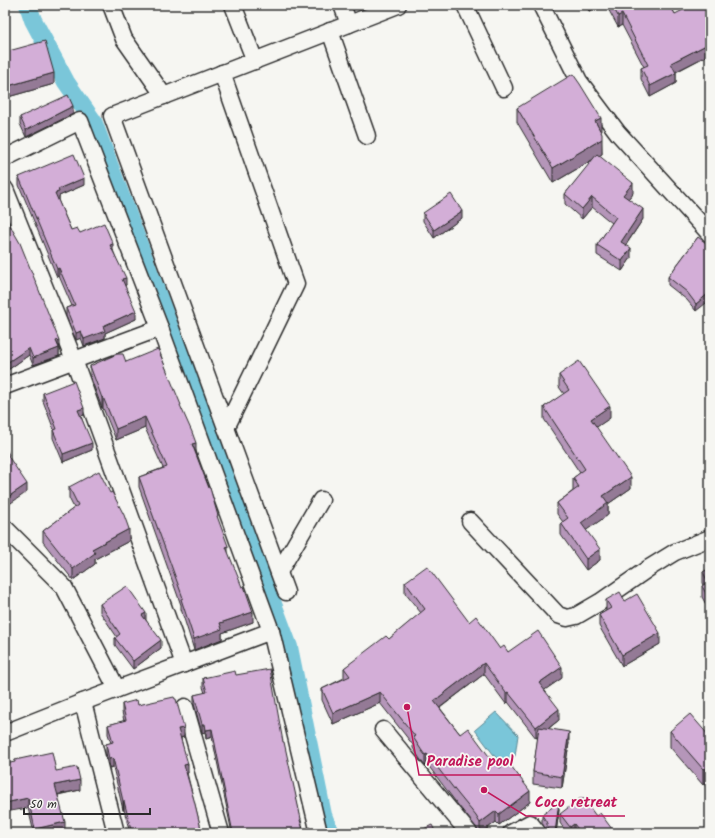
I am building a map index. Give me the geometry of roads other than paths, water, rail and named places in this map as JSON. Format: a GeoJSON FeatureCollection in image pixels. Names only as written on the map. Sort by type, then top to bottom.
{"type":"FeatureCollection","features":[{"type":"Feature","properties":{"kind":"street"},"geometry":{"type":"LineString","coordinates":[[110,5],[124,39],[164,96]]}},
{"type":"Feature","properties":{"kind":"street"},"geometry":{"type":"LineString","coordinates":[[233,5],[255,61]]}},
{"type":"Feature","properties":{"kind":"street"},"geometry":{"type":"LineString","coordinates":[[342,5],[349,24]]}},
{"type":"Feature","properties":{"kind":"street"},"geometry":{"type":"LineString","coordinates":[[286,592],[112,116],[398,5]]}},
{"type":"Feature","properties":{"kind":"street"},"geometry":{"type":"LineString","coordinates":[[465,5],[504,88]]}},
{"type":"Feature","properties":{"kind":"street"},"geometry":{"type":"LineString","coordinates":[[541,5],[579,81],[618,133],[710,234]]}},
{"type":"Feature","properties":{"kind":"street"},"geometry":{"type":"LineString","coordinates":[[330,31],[367,136]]}},
{"type":"Feature","properties":{"kind":"street"},"geometry":{"type":"LineString","coordinates":[[222,73],[296,284],[226,428]]}},
{"type":"Feature","properties":{"kind":"street"},"geometry":{"type":"LineString","coordinates":[[5,158],[80,121],[160,328],[271,631],[319,833]]}},
{"type":"Feature","properties":{"kind":"street"},"geometry":{"type":"LineString","coordinates":[[5,189],[74,360],[184,664]]}},
{"type":"Feature","properties":{"kind":"street"},"geometry":{"type":"LineString","coordinates":[[5,386],[160,328]]}},
{"type":"Feature","properties":{"kind":"street"},"geometry":{"type":"LineString","coordinates":[[279,572],[321,500]]}},
{"type":"Feature","properties":{"kind":"street"},"geometry":{"type":"LineString","coordinates":[[470,521],[558,615],[567,618],[576,616],[600,602],[675,552],[710,538]]}},
{"type":"Feature","properties":{"kind":"street"},"geometry":{"type":"LineString","coordinates":[[5,528],[64,587],[117,690]]}},
{"type":"Feature","properties":{"kind":"street"},"geometry":{"type":"LineString","coordinates":[[5,733],[271,631]]}},
{"type":"Feature","properties":{"kind":"street"},"geometry":{"type":"LineString","coordinates":[[83,702],[116,833]]}},
{"type":"Feature","properties":{"kind":"street"},"geometry":{"type":"LineString","coordinates":[[185,707],[221,833]]}},
{"type":"Feature","properties":{"kind":"street"},"geometry":{"type":"LineString","coordinates":[[383,730],[469,833]]}},
{"type":"Feature","properties":{"kind":"street"},"geometry":{"type":"LineString","coordinates":[[511,833],[530,823],[538,833]]}},
{"type":"Feature","properties":{"kind":"water"},"geometry":{"type":"Polygon","coordinates":[[[496,712],[518,735],[515,756],[503,767],[475,730],[496,712]]]}},
{"type":"Feature","properties":{"kind":"waterway"},"geometry":{"type":"LineString","coordinates":[[28,5],[33,20],[66,82],[93,121],[289,647],[323,815],[330,833]]}},
{"type":"Feature","properties":{"kind":"place","name":"Paradise pool"},"geometry":{"type":"Point","coordinates":[407,707]}},
{"type":"Feature","properties":{"kind":"place","name":"Coco retreat"},"geometry":{"type":"Point","coordinates":[484,790]}}]}
